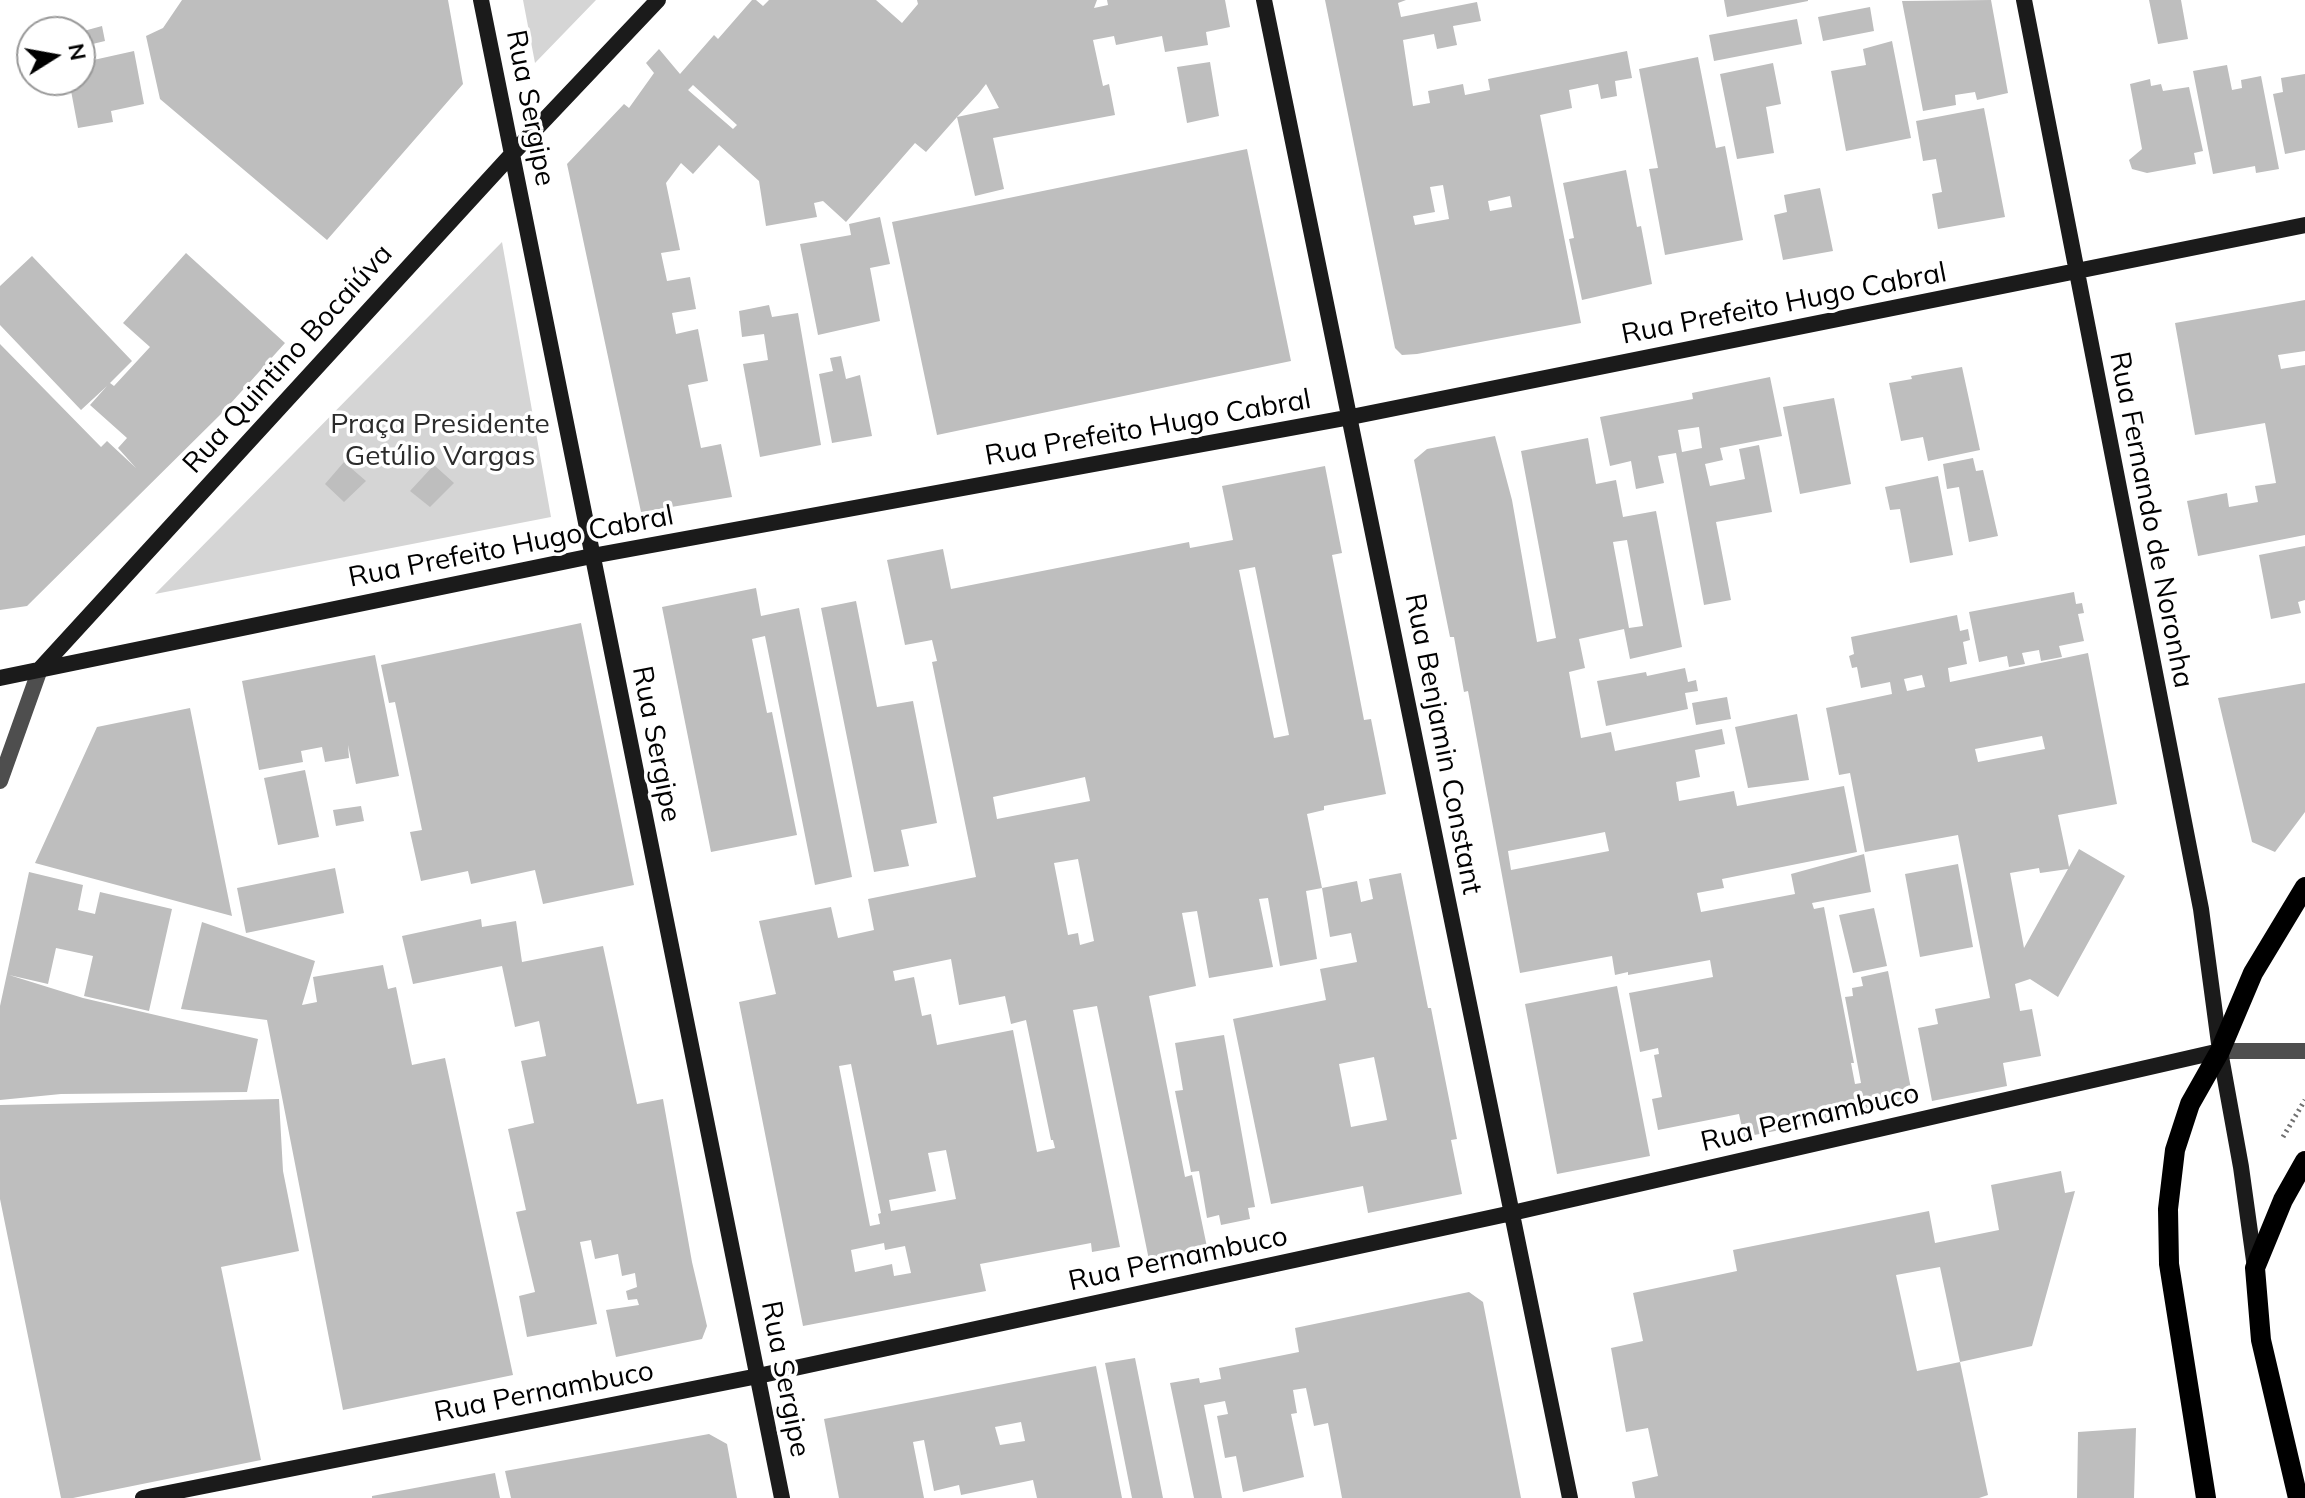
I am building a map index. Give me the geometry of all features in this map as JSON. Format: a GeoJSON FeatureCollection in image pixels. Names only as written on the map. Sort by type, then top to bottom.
{"type":"FeatureCollection","features":[{"type":"Feature","properties":{"kind":"main road"},"geometry":{"type":"LineString","coordinates":[[2206,1498],[2169,1264],[2168,1209],[2175,1150],[2190,1104],[2220,1051],[2253,973],[2305,887]]}},
{"type":"Feature","properties":{"kind":"main road"},"geometry":{"type":"LineString","coordinates":[[2298,1498],[2261,1340],[2255,1268],[2283,1200],[2305,1161]]}},
{"type":"Feature","properties":{"kind":"street","name":"Rua Sergipe"},"geometry":{"type":"LineString","coordinates":[[481,0],[782,1498]]}},
{"type":"Feature","properties":{"kind":"street","name":"Rua Quintino Bocaiúva"},"geometry":{"type":"LineString","coordinates":[[0,781],[40,669],[513,153],[658,0]]}},
{"type":"Feature","properties":{"kind":"street","name":"Rua Benjamin Constant"},"geometry":{"type":"LineString","coordinates":[[1264,0],[1570,1498]]}},
{"type":"Feature","properties":{"kind":"street","name":"Rua Fernando de Noronha"},"geometry":{"type":"LineString","coordinates":[[2024,0],[2201,909],[2255,1268]]}},
{"type":"Feature","properties":{"kind":"street","name":"Rua Prefeito Hugo Cabral"},"geometry":{"type":"LineString","coordinates":[[0,678],[592,556],[1351,417],[2305,225]]}},
{"type":"Feature","properties":{"kind":"street"},"geometry":{"type":"LineString","coordinates":[[2220,1051],[2305,1051]]}},
{"type":"Feature","properties":{"kind":"street","name":"Rua Pernambuco"},"geometry":{"type":"LineString","coordinates":[[143,1498],[758,1376],[1512,1213],[2220,1051]]}},
{"type":"Feature","properties":{"kind":"green space"},"geometry":{"type":"Polygon","coordinates":[[[523,0],[596,0],[535,63],[523,0]]]}},
{"type":"Feature","properties":{"kind":"green space","name":"Praça Presidente Getúlio Vargas"},"geometry":{"type":"Polygon","coordinates":[[[502,242],[551,517],[155,594],[502,242]]]}},
{"type":"Feature","properties":{"kind":"building"},"geometry":{"type":"Polygon","coordinates":[[[182,0],[448,0],[463,84],[327,240],[160,99],[146,36],[163,28],[182,0]]]}},
{"type":"Feature","properties":{"kind":"building"},"geometry":{"type":"Polygon","coordinates":[[[752,0],[763,6],[769,0],[876,0],[902,23],[918,4],[917,0],[1097,0],[1094,8],[1108,5],[1107,0],[1225,0],[1230,27],[1206,32],[1208,45],[1165,52],[1162,36],[1116,45],[1114,36],[1093,40],[1103,86],[1109,84],[1115,115],[993,138],[1004,189],[975,196],[957,117],[926,152],[915,143],[846,222],[823,201],[814,203],[817,217],[766,226],[759,181],[719,145],[693,174],[681,163],[666,183],[680,250],[661,253],[667,281],[690,277],[696,309],[672,313],[676,334],[698,329],[708,381],[688,385],[701,448],[721,444],[732,497],[641,512],[567,164],[624,104],[629,108],[654,73],[646,63],[659,49],[680,74],[714,35],[718,39],[752,0]],[[986,84],[957,117],[999,108],[986,84]],[[693,85],[688,90],[733,129],[737,125],[693,85]]]}},
{"type":"Feature","properties":{"kind":"building"},"geometry":{"type":"Polygon","coordinates":[[[1325,0],[1406,0],[1398,3],[1401,17],[1477,2],[1481,21],[1453,26],[1457,45],[1437,49],[1434,34],[1403,40],[1413,106],[1430,103],[1428,91],[1463,84],[1465,95],[1490,90],[1488,79],[1627,51],[1632,78],[1615,81],[1617,96],[1601,99],[1598,84],[1569,90],[1572,108],[1540,115],[1581,323],[1417,354],[1402,355],[1395,348],[1325,0]],[[1443,185],[1430,187],[1435,212],[1413,216],[1415,225],[1449,219],[1443,185]],[[1510,196],[1488,201],[1490,211],[1512,207],[1510,196]]]}},
{"type":"Feature","properties":{"kind":"building"},"geometry":{"type":"Polygon","coordinates":[[[1724,0],[1808,0],[1808,1],[1727,17],[1724,0]]]}},
{"type":"Feature","properties":{"kind":"building"},"geometry":{"type":"Polygon","coordinates":[[[1991,0],[2008,93],[1977,100],[1975,92],[1955,95],[1956,105],[1923,111],[1902,1],[1991,0]]]}},
{"type":"Feature","properties":{"kind":"building"},"geometry":{"type":"Polygon","coordinates":[[[2149,0],[2181,0],[2188,39],[2158,44],[2149,0]]]}},
{"type":"Feature","properties":{"kind":"building"},"geometry":{"type":"Polygon","coordinates":[[[1870,7],[1874,31],[1823,41],[1818,17],[1870,7]]]}},
{"type":"Feature","properties":{"kind":"building"},"geometry":{"type":"Polygon","coordinates":[[[1797,19],[1802,44],[1714,61],[1709,35],[1797,19]]]}},
{"type":"Feature","properties":{"kind":"building"},"geometry":{"type":"Polygon","coordinates":[[[102,26],[105,41],[96,43],[96,28],[102,26]]]}},
{"type":"Feature","properties":{"kind":"building"},"geometry":{"type":"Polygon","coordinates":[[[1892,41],[1911,138],[1846,151],[1831,71],[1866,65],[1863,49],[1892,41]]]}},
{"type":"Feature","properties":{"kind":"building"},"geometry":{"type":"Polygon","coordinates":[[[134,51],[144,104],[111,111],[113,122],[78,128],[72,96],[96,96],[96,59],[134,51]]]}},
{"type":"Feature","properties":{"kind":"building"},"geometry":{"type":"Polygon","coordinates":[[[1698,57],[1716,148],[1725,146],[1743,240],[1665,255],[1649,169],[1658,168],[1639,69],[1698,57]]]}},
{"type":"Feature","properties":{"kind":"building"},"geometry":{"type":"Polygon","coordinates":[[[1210,62],[1219,116],[1187,123],[1177,67],[1210,62]]]}},
{"type":"Feature","properties":{"kind":"building"},"geometry":{"type":"Polygon","coordinates":[[[1773,63],[1781,104],[1766,107],[1774,153],[1737,159],[1720,74],[1773,63]]]}},
{"type":"Feature","properties":{"kind":"building"},"geometry":{"type":"Polygon","coordinates":[[[2227,65],[2232,90],[2242,88],[2241,80],[2261,76],[2279,169],[2256,173],[2255,166],[2213,174],[2193,71],[2227,65]]]}},
{"type":"Feature","properties":{"kind":"building"},"geometry":{"type":"Polygon","coordinates":[[[2305,74],[2305,150],[2285,154],[2273,94],[2283,92],[2281,78],[2305,74]]]}},
{"type":"Feature","properties":{"kind":"building"},"geometry":{"type":"Polygon","coordinates":[[[2150,79],[2151,86],[2161,84],[2163,91],[2189,87],[2203,151],[2194,153],[2196,164],[2147,173],[2132,169],[2129,160],[2142,149],[2130,84],[2150,79]]]}},
{"type":"Feature","properties":{"kind":"building"},"geometry":{"type":"Polygon","coordinates":[[[1984,108],[2005,217],[1938,229],[1932,194],[1942,192],[1936,159],[1923,161],[1916,121],[1984,108]]]}},
{"type":"Feature","properties":{"kind":"building"},"geometry":{"type":"Polygon","coordinates":[[[1247,149],[1291,361],[937,435],[892,222],[1247,149]]]}},
{"type":"Feature","properties":{"kind":"building"},"geometry":{"type":"Polygon","coordinates":[[[1626,170],[1652,284],[1582,300],[1569,239],[1574,238],[1563,183],[1626,170]]]}},
{"type":"Feature","properties":{"kind":"building"},"geometry":{"type":"Polygon","coordinates":[[[1820,188],[1833,251],[1783,260],[1774,215],[1787,212],[1784,195],[1820,188]]]}},
{"type":"Feature","properties":{"kind":"building"},"geometry":{"type":"Polygon","coordinates":[[[880,217],[890,264],[870,268],[880,321],[818,335],[800,244],[851,235],[849,224],[880,217]]]}},
{"type":"Feature","properties":{"kind":"building"},"geometry":{"type":"Polygon","coordinates":[[[186,253],[285,343],[222,413],[27,606],[0,610],[0,344],[101,447],[107,441],[136,468],[118,448],[127,438],[90,405],[107,386],[81,410],[0,325],[0,286],[32,256],[132,361],[110,383],[114,386],[150,347],[123,323],[186,253]]]}},
{"type":"Feature","properties":{"kind":"building"},"geometry":{"type":"Polygon","coordinates":[[[2305,300],[2305,351],[2278,355],[2281,369],[2305,365],[2305,535],[2198,556],[2187,501],[2227,493],[2229,507],[2258,502],[2255,486],[2276,483],[2265,423],[2195,435],[2175,323],[2305,300]]]}},
{"type":"Feature","properties":{"kind":"building"},"geometry":{"type":"Polygon","coordinates":[[[769,305],[772,317],[798,313],[821,445],[760,457],[743,364],[768,360],[764,334],[742,337],[739,311],[769,305]]]}},
{"type":"Feature","properties":{"kind":"building"},"geometry":{"type":"Polygon","coordinates":[[[841,356],[846,379],[860,375],[872,436],[832,443],[819,374],[833,371],[830,358],[841,356]]]}},
{"type":"Feature","properties":{"kind":"building"},"geometry":{"type":"Polygon","coordinates":[[[1962,367],[1980,450],[1928,461],[1923,437],[1901,441],[1889,383],[1962,367]]]}},
{"type":"Feature","properties":{"kind":"building"},"geometry":{"type":"Polygon","coordinates":[[[1770,377],[1782,436],[1720,448],[1723,460],[1705,464],[1710,486],[1745,479],[1739,449],[1759,445],[1772,512],[1716,522],[1731,600],[1704,605],[1676,453],[1658,456],[1664,483],[1636,489],[1631,461],[1610,466],[1600,417],[1693,399],[1692,393],[1770,377]],[[1699,427],[1678,430],[1682,452],[1702,448],[1699,427]]]}},
{"type":"Feature","properties":{"kind":"building"},"geometry":{"type":"Polygon","coordinates":[[[1834,398],[1851,484],[1800,494],[1783,407],[1834,398]]]}},
{"type":"Feature","properties":{"kind":"building"},"geometry":{"type":"Polygon","coordinates":[[[1495,436],[1512,500],[1537,642],[1556,638],[1521,451],[1588,438],[1596,484],[1616,480],[1623,517],[1656,511],[1682,647],[1630,659],[1624,629],[1579,639],[1585,668],[1569,672],[1581,738],[1611,732],[1615,751],[1722,729],[1725,744],[1695,750],[1700,777],[1676,782],[1679,801],[1734,791],[1737,806],[1844,786],[1857,852],[1722,879],[1724,888],[1697,893],[1701,912],[1795,894],[1791,874],[1864,854],[1871,892],[1812,903],[1814,909],[1824,907],[1854,1063],[1851,1063],[1855,1084],[1861,1083],[1845,997],[1853,996],[1852,988],[1863,986],[1861,977],[1888,971],[1914,1104],[1744,1137],[1739,1114],[1658,1130],[1652,1099],[1662,1097],[1654,1055],[1659,1054],[1658,1048],[1640,1052],[1629,993],[1713,977],[1710,960],[1615,975],[1612,956],[1520,973],[1468,691],[1464,692],[1454,637],[1450,637],[1414,460],[1427,449],[1495,436]],[[1627,540],[1613,542],[1629,628],[1643,626],[1627,540]],[[1605,832],[1508,851],[1511,870],[1609,851],[1605,832]]]}},
{"type":"Feature","properties":{"kind":"building"},"geometry":{"type":"Polygon","coordinates":[[[1973,458],[1976,471],[1983,470],[1998,536],[1969,542],[1959,487],[1947,489],[1943,464],[1973,458]]]}},
{"type":"Feature","properties":{"kind":"building"},"geometry":{"type":"Polygon","coordinates":[[[344,462],[366,481],[344,502],[325,484],[344,462]]]}},
{"type":"Feature","properties":{"kind":"building"},"geometry":{"type":"Polygon","coordinates":[[[434,465],[454,483],[430,507],[410,491],[434,465]]]}},
{"type":"Feature","properties":{"kind":"building"},"geometry":{"type":"Polygon","coordinates":[[[1325,466],[1342,553],[1332,555],[1364,720],[1371,719],[1386,794],[1324,806],[1324,810],[1307,814],[1322,888],[1306,891],[1317,959],[1280,966],[1268,898],[1259,899],[1273,967],[1209,978],[1197,911],[1182,913],[1196,986],[1149,996],[1185,1177],[1192,1175],[1207,1247],[1149,1260],[1097,1006],[1073,1010],[1120,1247],[1092,1252],[1091,1243],[980,1264],[986,1291],[803,1326],[739,1002],[776,994],[759,921],[831,907],[838,938],[874,930],[868,899],[976,877],[932,662],[937,661],[932,640],[905,645],[887,560],[943,549],[951,589],[1189,542],[1190,548],[1233,540],[1222,486],[1325,466]],[[1255,567],[1239,570],[1274,738],[1289,735],[1255,567]],[[1085,777],[993,797],[997,819],[1090,801],[1085,777]],[[1078,859],[1054,863],[1068,935],[1078,933],[1080,945],[1094,941],[1078,859]],[[951,959],[893,971],[895,981],[914,977],[922,1016],[931,1014],[937,1045],[1013,1030],[1037,1152],[1055,1148],[1026,1020],[1011,1024],[1005,996],[959,1005],[951,959]],[[851,1064],[839,1066],[870,1226],[880,1224],[878,1214],[881,1213],[851,1064]],[[946,1150],[928,1153],[936,1191],[889,1200],[891,1211],[956,1199],[946,1150]],[[884,1243],[851,1250],[855,1272],[892,1264],[894,1276],[911,1273],[905,1246],[885,1250],[884,1243]]]}},
{"type":"Feature","properties":{"kind":"building"},"geometry":{"type":"Polygon","coordinates":[[[1938,476],[1953,555],[1910,563],[1900,509],[1890,510],[1885,487],[1938,476]]]}},
{"type":"Feature","properties":{"kind":"building"},"geometry":{"type":"Polygon","coordinates":[[[2305,546],[2305,600],[2298,602],[2301,613],[2271,619],[2259,555],[2305,546]]]}},
{"type":"Feature","properties":{"kind":"building"},"geometry":{"type":"Polygon","coordinates":[[[756,588],[761,616],[799,608],[852,877],[815,885],[765,636],[752,639],[767,713],[772,712],[797,835],[711,852],[662,607],[756,588]]]}},
{"type":"Feature","properties":{"kind":"building"},"geometry":{"type":"Polygon","coordinates":[[[2074,592],[2076,604],[2082,603],[2084,613],[2078,614],[2084,641],[2059,646],[2062,657],[2041,661],[2039,650],[2022,653],[2025,664],[2009,667],[2007,656],[1979,662],[1969,612],[2074,592]]]}},
{"type":"Feature","properties":{"kind":"building"},"geometry":{"type":"Polygon","coordinates":[[[856,601],[877,707],[913,701],[937,823],[901,830],[909,866],[874,872],[821,608],[856,601]]]}},
{"type":"Feature","properties":{"kind":"building"},"geometry":{"type":"Polygon","coordinates":[[[1957,615],[1960,631],[1968,629],[1970,640],[1963,642],[1967,664],[1948,668],[1950,682],[2088,653],[2117,804],[2058,815],[2069,867],[2079,849],[2125,876],[2058,997],[2030,979],[2015,984],[2020,1011],[2032,1009],[2041,1056],[2003,1063],[2007,1086],[1932,1101],[1918,1028],[1938,1024],[1935,1009],[1990,998],[1958,835],[1865,852],[1850,773],[1839,775],[1826,708],[1892,694],[1890,682],[1861,688],[1857,667],[1852,668],[1849,656],[1854,654],[1851,637],[1957,615]],[[1922,675],[1904,679],[1907,691],[1925,687],[1922,675]],[[2042,736],[1975,749],[1978,762],[2045,749],[2042,736]],[[2039,868],[2010,873],[2024,948],[2068,869],[2040,873],[2039,868]]]}},
{"type":"Feature","properties":{"kind":"building"},"geometry":{"type":"Polygon","coordinates":[[[581,623],[634,885],[543,904],[535,870],[471,884],[468,871],[421,881],[410,832],[422,830],[395,702],[389,703],[381,665],[581,623]]]}},
{"type":"Feature","properties":{"kind":"building"},"geometry":{"type":"Polygon","coordinates":[[[375,655],[399,776],[356,784],[348,745],[349,758],[325,762],[322,747],[301,751],[303,762],[259,770],[242,681],[375,655]]]}},
{"type":"Feature","properties":{"kind":"building"},"geometry":{"type":"Polygon","coordinates":[[[1685,668],[1688,682],[1696,680],[1698,691],[1685,693],[1688,709],[1606,726],[1597,681],[1685,668]]]}},
{"type":"Feature","properties":{"kind":"building"},"geometry":{"type":"Polygon","coordinates":[[[2305,683],[2305,812],[2275,852],[2252,842],[2218,698],[2305,683]]]}},
{"type":"Feature","properties":{"kind":"building"},"geometry":{"type":"Polygon","coordinates":[[[1727,697],[1731,719],[1696,725],[1692,703],[1727,697]]]}},
{"type":"Feature","properties":{"kind":"building"},"geometry":{"type":"Polygon","coordinates":[[[190,708],[232,916],[35,863],[97,727],[190,708]]]}},
{"type":"Feature","properties":{"kind":"building"},"geometry":{"type":"Polygon","coordinates":[[[1797,714],[1809,780],[1748,788],[1735,727],[1797,714]]]}},
{"type":"Feature","properties":{"kind":"building"},"geometry":{"type":"Polygon","coordinates":[[[305,770],[319,837],[278,845],[264,778],[305,770]]]}},
{"type":"Feature","properties":{"kind":"building"},"geometry":{"type":"Polygon","coordinates":[[[361,806],[364,821],[336,826],[333,810],[361,806]]]}},
{"type":"Feature","properties":{"kind":"building"},"geometry":{"type":"Polygon","coordinates":[[[1958,864],[1973,947],[1920,957],[1905,874],[1958,864]]]}},
{"type":"Feature","properties":{"kind":"building"},"geometry":{"type":"Polygon","coordinates":[[[335,868],[344,913],[246,933],[237,888],[335,868]]]}},
{"type":"Feature","properties":{"kind":"building"},"geometry":{"type":"Polygon","coordinates":[[[29,872],[83,885],[78,910],[95,914],[100,892],[172,909],[149,1011],[84,996],[93,956],[56,948],[48,984],[9,975],[83,998],[258,1039],[247,1092],[61,1094],[0,1100],[0,1006],[29,872]]]}},
{"type":"Feature","properties":{"kind":"building"},"geometry":{"type":"Polygon","coordinates":[[[1401,873],[1457,1139],[1451,1140],[1462,1194],[1368,1213],[1363,1186],[1271,1204],[1233,1019],[1326,1000],[1320,969],[1357,962],[1351,933],[1330,937],[1322,888],[1357,881],[1361,902],[1373,899],[1369,879],[1401,873]],[[1374,1057],[1339,1064],[1351,1127],[1387,1120],[1374,1057]]]}},
{"type":"Feature","properties":{"kind":"building"},"geometry":{"type":"Polygon","coordinates":[[[1874,908],[1887,966],[1853,973],[1839,915],[1874,908]]]}},
{"type":"Feature","properties":{"kind":"building"},"geometry":{"type":"Polygon","coordinates":[[[481,919],[482,927],[516,921],[522,962],[603,946],[637,1104],[663,1099],[692,1262],[707,1326],[702,1339],[616,1357],[606,1310],[639,1305],[637,1299],[628,1300],[626,1291],[637,1287],[635,1273],[622,1276],[618,1254],[595,1259],[591,1240],[580,1242],[597,1324],[527,1337],[519,1296],[535,1292],[516,1212],[526,1210],[508,1129],[534,1123],[521,1061],[546,1056],[539,1021],[515,1027],[502,966],[413,984],[402,936],[481,919]]]}},
{"type":"Feature","properties":{"kind":"building"},"geometry":{"type":"Polygon","coordinates":[[[202,922],[315,961],[302,1005],[317,1002],[313,977],[383,965],[388,989],[396,987],[412,1065],[445,1058],[513,1375],[343,1410],[267,1020],[181,1009],[202,922]]]}},
{"type":"Feature","properties":{"kind":"building"},"geometry":{"type":"Polygon","coordinates":[[[1617,986],[1650,1156],[1557,1174],[1525,1004],[1617,986]]]}},
{"type":"Feature","properties":{"kind":"building"},"geometry":{"type":"Polygon","coordinates":[[[1224,1035],[1255,1207],[1248,1208],[1250,1219],[1221,1225],[1219,1215],[1207,1218],[1199,1171],[1191,1172],[1175,1091],[1183,1090],[1175,1043],[1224,1035]]]}},
{"type":"Feature","properties":{"kind":"building"},"geometry":{"type":"Polygon","coordinates":[[[279,1099],[283,1171],[299,1251],[221,1267],[261,1460],[61,1498],[0,1199],[0,1105],[279,1099]]]}},
{"type":"Feature","properties":{"kind":"building"},"geometry":{"type":"Polygon","coordinates":[[[2061,1171],[2065,1193],[2075,1191],[2032,1346],[1960,1362],[1988,1495],[1979,1498],[1635,1498],[1632,1482],[1658,1476],[1648,1428],[1626,1432],[1611,1348],[1643,1341],[1633,1293],[1737,1271],[1733,1250],[1929,1211],[1935,1243],[1999,1230],[1991,1185],[2061,1171]],[[1940,1267],[1896,1275],[1917,1371],[1960,1362],[1940,1267]]]}},
{"type":"Feature","properties":{"kind":"building"},"geometry":{"type":"Polygon","coordinates":[[[1469,1292],[1483,1302],[1521,1498],[1342,1498],[1328,1423],[1314,1426],[1306,1388],[1293,1390],[1297,1413],[1291,1414],[1304,1477],[1243,1492],[1236,1456],[1225,1458],[1217,1416],[1228,1414],[1225,1401],[1204,1405],[1222,1498],[1194,1498],[1170,1383],[1199,1378],[1200,1383],[1221,1379],[1219,1368],[1299,1352],[1295,1328],[1469,1292]]]}},
{"type":"Feature","properties":{"kind":"building"},"geometry":{"type":"Polygon","coordinates":[[[1135,1358],[1163,1498],[1132,1498],[1105,1363],[1135,1358]]]}},
{"type":"Feature","properties":{"kind":"building"},"geometry":{"type":"Polygon","coordinates":[[[1096,1366],[1122,1498],[1037,1498],[1033,1480],[961,1495],[959,1485],[934,1491],[924,1440],[913,1442],[924,1498],[839,1498],[824,1419],[1096,1366]],[[1021,1422],[995,1427],[1000,1445],[1025,1441],[1021,1422]]]}},
{"type":"Feature","properties":{"kind":"building"},"geometry":{"type":"Polygon","coordinates":[[[2136,1428],[2134,1498],[2077,1498],[2078,1432],[2136,1428]]]}},
{"type":"Feature","properties":{"kind":"building"},"geometry":{"type":"Polygon","coordinates":[[[709,1434],[727,1444],[737,1498],[511,1498],[505,1471],[709,1434]]]}},
{"type":"Feature","properties":{"kind":"building"},"geometry":{"type":"Polygon","coordinates":[[[495,1473],[500,1498],[372,1498],[372,1496],[495,1473]]]}}]}
